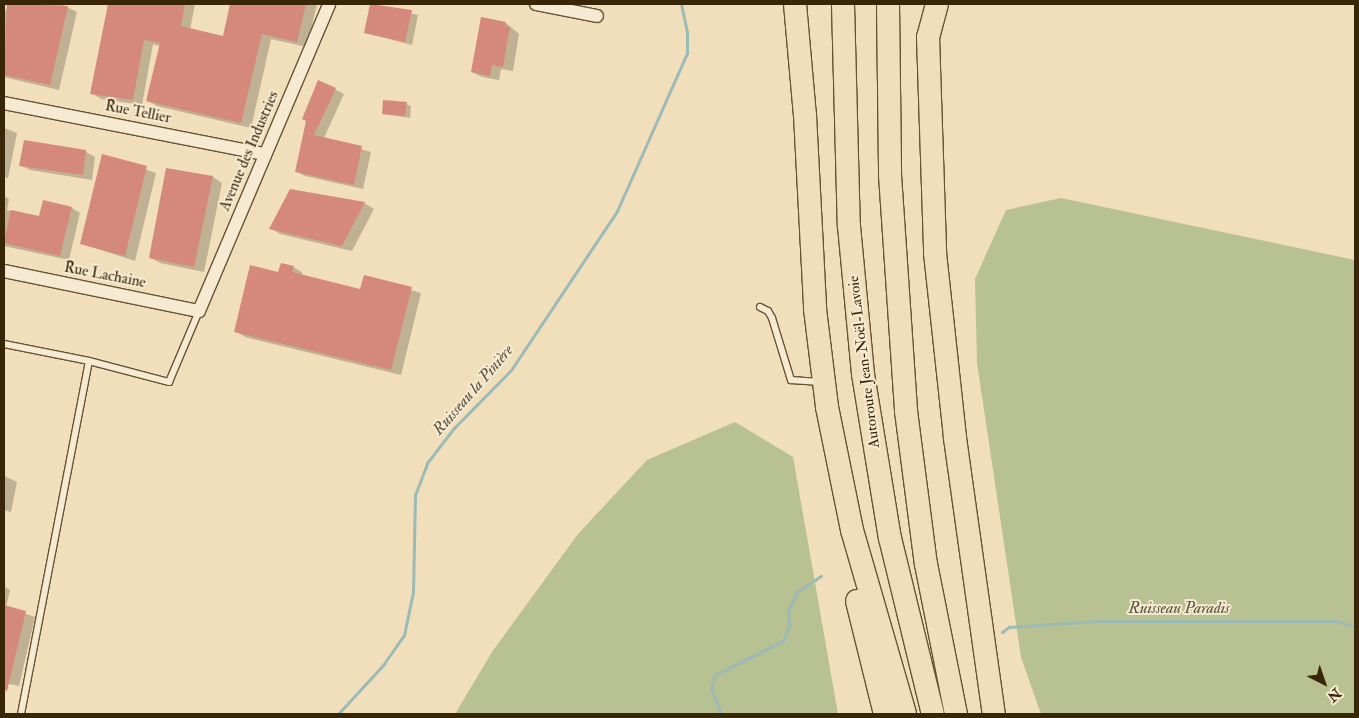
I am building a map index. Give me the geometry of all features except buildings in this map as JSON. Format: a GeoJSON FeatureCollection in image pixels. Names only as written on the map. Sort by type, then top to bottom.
{"type":"FeatureCollection","features":[{"type":"Feature","properties":{"kind":"highway"},"geometry":{"type":"LineString","coordinates":[[795,4],[805,115]]}},
{"type":"Feature","properties":{"kind":"highway"},"geometry":{"type":"LineString","coordinates":[[804,4],[809,232],[824,382],[857,600],[885,714]]}},
{"type":"Feature","properties":{"kind":"highway","name":"Autoroute Jean-Noël-Lavoie"},"geometry":{"type":"LineString","coordinates":[[842,4],[848,218],[863,374],[890,538],[933,714]]}},
{"type":"Feature","properties":{"kind":"highway"},"geometry":{"type":"LineString","coordinates":[[888,4],[890,182],[906,411],[926,564],[956,714]]}},
{"type":"Feature","properties":{"kind":"highway"},"geometry":{"type":"LineString","coordinates":[[929,4],[931,194],[939,303],[994,714]]}},
{"type":"Feature","properties":{"kind":"highway"},"geometry":{"type":"LineString","coordinates":[[928,38],[937,4]]}},
{"type":"Feature","properties":{"kind":"highway"},"geometry":{"type":"LineString","coordinates":[[835,457],[854,539],[905,714]]}},
{"type":"Feature","properties":{"kind":"highway"},"geometry":{"type":"LineString","coordinates":[[987,662],[1004,714]]}},
{"type":"Feature","properties":{"kind":"street","name":"Avenue des Industries"},"geometry":{"type":"LineString","coordinates":[[199,311],[329,4]]}},
{"type":"Feature","properties":{"kind":"street"},"geometry":{"type":"LineString","coordinates":[[536,4],[597,16]]}},
{"type":"Feature","properties":{"kind":"street","name":"Rue Tellier"},"geometry":{"type":"LineString","coordinates":[[4,103],[265,154]]}},
{"type":"Feature","properties":{"kind":"street","name":"Rue Lachaine"},"geometry":{"type":"LineString","coordinates":[[4,271],[199,311]]}},
{"type":"Feature","properties":{"kind":"lane"},"geometry":{"type":"LineString","coordinates":[[760,307],[766,308],[772,318],[791,380],[802,384],[824,382]]}},
{"type":"Feature","properties":{"kind":"lane"},"geometry":{"type":"LineString","coordinates":[[4,344],[89,361],[168,382],[199,311]]}},
{"type":"Feature","properties":{"kind":"lane"},"geometry":{"type":"LineString","coordinates":[[21,714],[89,361]]}},
{"type":"Feature","properties":{"kind":"green space"},"geometry":{"type":"Polygon","coordinates":[[[1061,198],[1355,260],[1355,714],[1041,714],[1021,657],[977,363],[975,279],[1006,210],[1061,198]]]}},
{"type":"Feature","properties":{"kind":"green space"},"geometry":{"type":"Polygon","coordinates":[[[735,422],[793,457],[838,714],[455,714],[492,652],[578,534],[647,460],[735,422]]]}},
{"type":"Feature","properties":{"kind":"waterway","name":"Ruisseau la Pinière"},"geometry":{"type":"LineString","coordinates":[[338,714],[383,665],[404,635],[413,592],[415,495],[427,463],[454,428],[511,370],[617,211],[687,53],[687,32],[681,4]]}},
{"type":"Feature","properties":{"kind":"waterway","name":"Ruisseau Paradis"},"geometry":{"type":"LineString","coordinates":[[721,714],[711,688],[715,675],[783,641],[789,626],[788,611],[797,592],[821,576]]}},
{"type":"Feature","properties":{"kind":"waterway","name":"Ruisseau Paradis"},"geometry":{"type":"LineString","coordinates":[[1002,632],[1009,627],[1098,621],[1337,621],[1355,627]]}}]}
